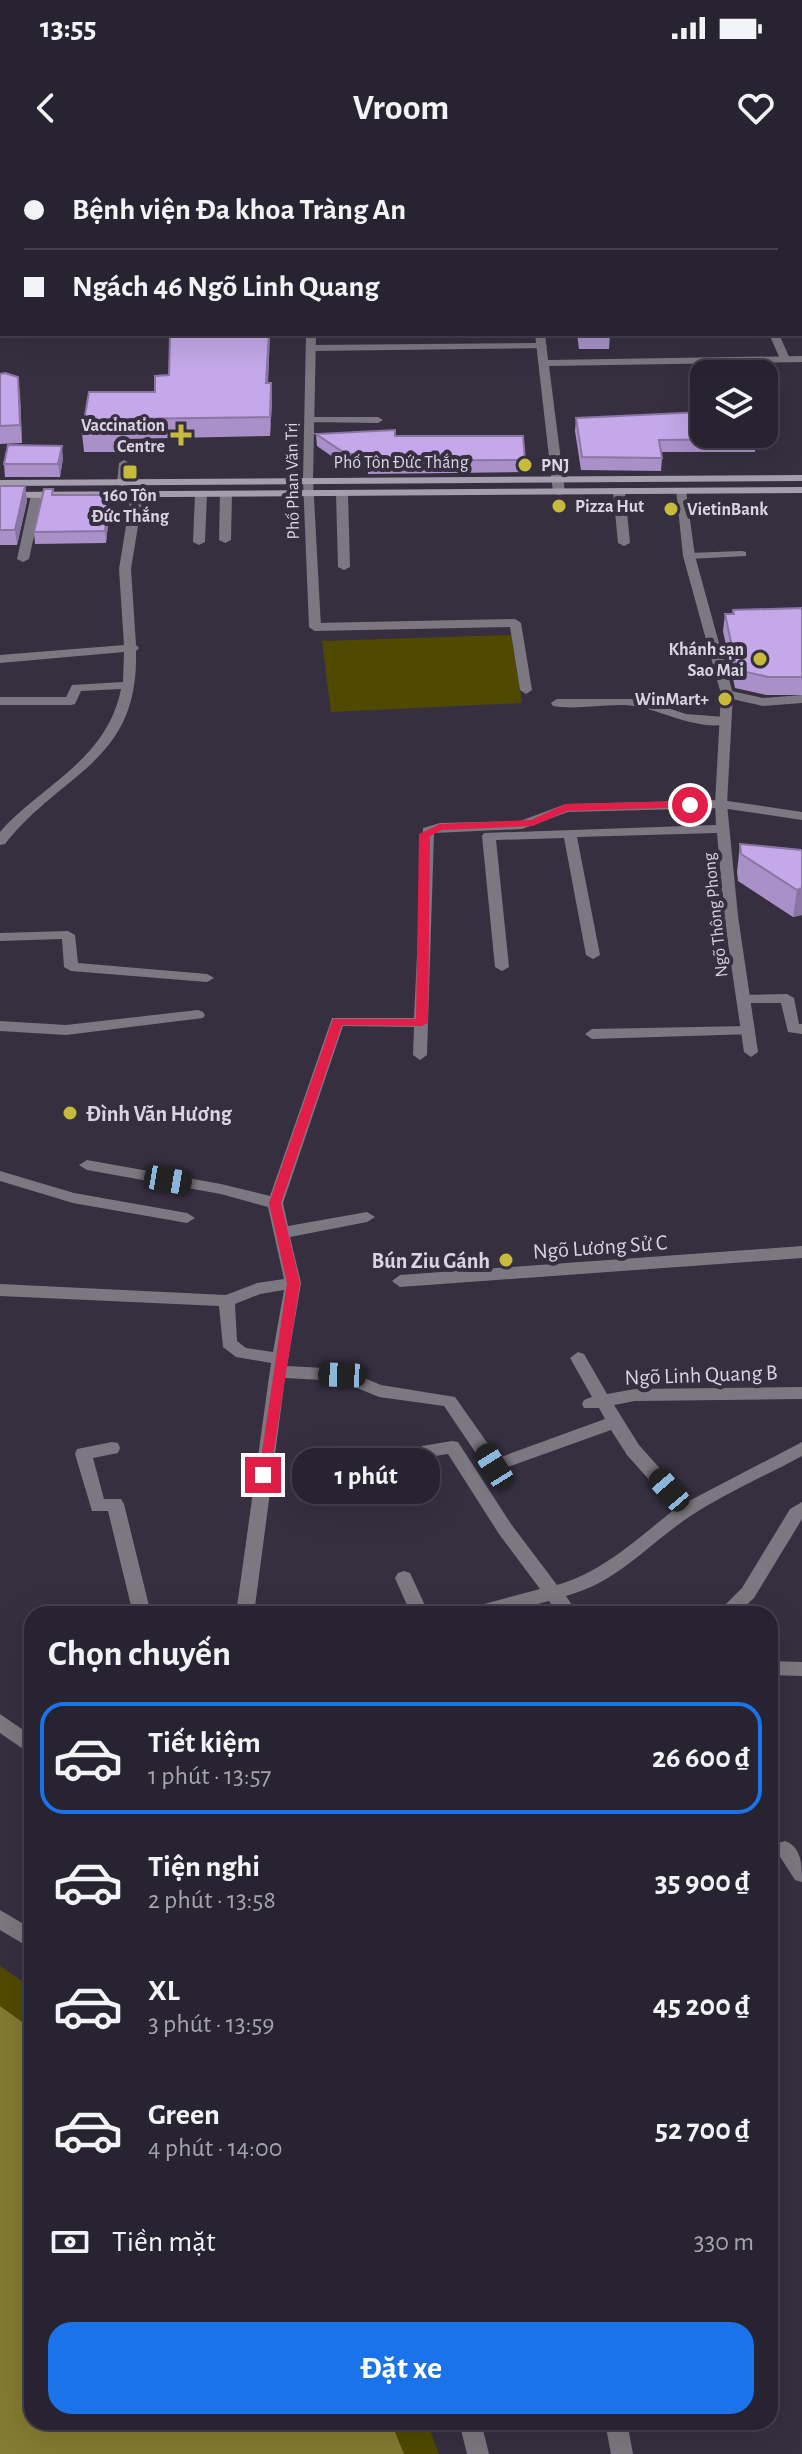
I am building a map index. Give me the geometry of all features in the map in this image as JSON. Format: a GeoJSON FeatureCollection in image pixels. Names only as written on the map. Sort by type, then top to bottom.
{"type":"FeatureCollection","features":[{"type":"Feature","properties":{"kind":"main road","name":"Phố Tôn Đức Thắng"},"geometry":{"type":"LineString","coordinates":[[0,495],[309,494],[802,478]]}},
{"type":"Feature","properties":{"kind":"main road","name":"Phố Tôn Đức Thắng"},"geometry":{"type":"LineString","coordinates":[[0,483],[308,480],[558,486],[619,491],[802,490]]}},
{"type":"Feature","properties":{"kind":"street","name":"Phố Phan Văn Trị"},"geometry":{"type":"LineString","coordinates":[[311,336],[308,480],[315,627],[515,623],[526,690]]}},
{"type":"Feature","properties":{"kind":"street"},"geometry":{"type":"LineString","coordinates":[[775,336],[785,359]]}},
{"type":"Feature","properties":{"kind":"street"},"geometry":{"type":"LineString","coordinates":[[311,348],[541,340],[558,486]]}},
{"type":"Feature","properties":{"kind":"street"},"geometry":{"type":"LineString","coordinates":[[543,363],[802,359]]}},
{"type":"Feature","properties":{"kind":"street"},"geometry":{"type":"LineString","coordinates":[[309,420],[378,420]]}},
{"type":"Feature","properties":{"kind":"street"},"geometry":{"type":"LineString","coordinates":[[309,441],[323,441]]}},
{"type":"Feature","properties":{"kind":"street"},"geometry":{"type":"LineString","coordinates":[[122,483],[124,463]]}},
{"type":"Feature","properties":{"kind":"street"},"geometry":{"type":"LineString","coordinates":[[619,491],[624,543]]}},
{"type":"Feature","properties":{"kind":"street","name":"Ngõ Thông Phong"},"geometry":{"type":"LineString","coordinates":[[680,491],[689,556],[727,694],[721,804],[731,916],[751,1052]]}},
{"type":"Feature","properties":{"kind":"street"},"geometry":{"type":"LineString","coordinates":[[342,493],[344,567]]}},
{"type":"Feature","properties":{"kind":"street"},"geometry":{"type":"LineString","coordinates":[[199,542],[201,494]]}},
{"type":"Feature","properties":{"kind":"street"},"geometry":{"type":"LineString","coordinates":[[225,540],[226,494]]}},
{"type":"Feature","properties":{"kind":"street"},"geometry":{"type":"LineString","coordinates":[[23,559],[37,495]]}},
{"type":"Feature","properties":{"kind":"street"},"geometry":{"type":"LineString","coordinates":[[0,841],[7,831],[65,783],[106,742],[124,708],[133,648],[125,578],[137,495]]}},
{"type":"Feature","properties":{"kind":"street"},"geometry":{"type":"LineString","coordinates":[[689,556],[742,554]]}},
{"type":"Feature","properties":{"kind":"street"},"geometry":{"type":"LineString","coordinates":[[709,622],[724,621]]}},
{"type":"Feature","properties":{"kind":"street"},"geometry":{"type":"LineString","coordinates":[[0,659],[133,648]]}},
{"type":"Feature","properties":{"kind":"street"},"geometry":{"type":"LineString","coordinates":[[0,701],[71,701],[76,688],[129,685]]}},
{"type":"Feature","properties":{"kind":"street"},"geometry":{"type":"LineString","coordinates":[[727,694],[763,702],[802,699]]}},
{"type":"Feature","properties":{"kind":"street"},"geometry":{"type":"LineString","coordinates":[[557,703],[640,703],[685,718],[725,721]]}},
{"type":"Feature","properties":{"kind":"street"},"geometry":{"type":"LineString","coordinates":[[420,1055],[428,831],[440,827],[522,825],[566,808],[721,804],[802,816]]}},
{"type":"Feature","properties":{"kind":"street"},"geometry":{"type":"LineString","coordinates":[[502,967],[489,836],[724,829]]}},
{"type":"Feature","properties":{"kind":"street"},"geometry":{"type":"LineString","coordinates":[[570,834],[593,955]]}},
{"type":"Feature","properties":{"kind":"street"},"geometry":{"type":"LineString","coordinates":[[0,937],[68,935],[71,967],[207,978]]}},
{"type":"Feature","properties":{"kind":"street"},"geometry":{"type":"LineString","coordinates":[[743,999],[787,998],[793,1029],[802,1029]]}},
{"type":"Feature","properties":{"kind":"street"},"geometry":{"type":"LineString","coordinates":[[0,1026],[66,1030],[198,1015]]}},
{"type":"Feature","properties":{"kind":"street"},"geometry":{"type":"LineString","coordinates":[[246,1606],[293,1283],[275,1203],[337,1021],[422,1023]]}},
{"type":"Feature","properties":{"kind":"street"},"geometry":{"type":"LineString","coordinates":[[592,1034],[748,1031]]}},
{"type":"Feature","properties":{"kind":"street"},"geometry":{"type":"LineString","coordinates":[[87,1165],[221,1189],[275,1203]]}},
{"type":"Feature","properties":{"kind":"street"},"geometry":{"type":"LineString","coordinates":[[0,1176],[73,1198],[187,1218]]}},
{"type":"Feature","properties":{"kind":"street"},"geometry":{"type":"LineString","coordinates":[[282,1233],[367,1217]]}},
{"type":"Feature","properties":{"kind":"street","name":"Ngõ Lương Sử C"},"geometry":{"type":"LineString","coordinates":[[400,1281],[802,1252]]}},
{"type":"Feature","properties":{"kind":"street"},"geometry":{"type":"LineString","coordinates":[[0,1290],[227,1301],[257,1289],[293,1283]]}},
{"type":"Feature","properties":{"kind":"street"},"geometry":{"type":"LineString","coordinates":[[227,1301],[229,1343],[242,1353],[280,1366],[342,1375],[379,1391],[449,1401],[494,1466],[615,1422]]}},
{"type":"Feature","properties":{"kind":"street"},"geometry":{"type":"LineString","coordinates":[[578,1358],[596,1402]]}},
{"type":"Feature","properties":{"kind":"street","name":"Ngõ Linh Quang B"},"geometry":{"type":"LineString","coordinates":[[596,1402],[681,1393],[802,1393]]}},
{"type":"Feature","properties":{"kind":"street","name":"Ngõ Linh Quang B"},"geometry":{"type":"LineString","coordinates":[[596,1402],[686,1510]]}},
{"type":"Feature","properties":{"kind":"street"},"geometry":{"type":"LineString","coordinates":[[428,1451],[452,1447],[505,1529],[564,1606]]}},
{"type":"Feature","properties":{"kind":"street"},"geometry":{"type":"LineString","coordinates":[[112,1448],[83,1454],[98,1506],[115,1504],[140,1606]]}},
{"type":"Feature","properties":{"kind":"street"},"geometry":{"type":"LineString","coordinates":[[503,1606],[578,1586],[613,1568],[686,1510],[802,1448]]}},
{"type":"Feature","properties":{"kind":"street"},"geometry":{"type":"LineString","coordinates":[[462,1461],[485,1452]]}},
{"type":"Feature","properties":{"kind":"street"},"geometry":{"type":"LineString","coordinates":[[734,1606],[748,1593],[802,1509]]}},
{"type":"Feature","properties":{"kind":"street"},"geometry":{"type":"LineString","coordinates":[[404,1578],[416,1606]]}},
{"type":"Feature","properties":{"kind":"street"},"geometry":{"type":"LineString","coordinates":[[778,1668],[802,1669]]}},
{"type":"Feature","properties":{"kind":"street"},"geometry":{"type":"LineString","coordinates":[[0,1722],[24,1741]]}},
{"type":"Feature","properties":{"kind":"street"},"geometry":{"type":"LineString","coordinates":[[785,1849],[802,1874]]}},
{"type":"Feature","properties":{"kind":"street"},"geometry":{"type":"LineString","coordinates":[[0,1919],[24,1935]]}},
{"type":"Feature","properties":{"kind":"street"},"geometry":{"type":"LineString","coordinates":[[472,2430],[478,2454]]}},
{"type":"Feature","properties":{"kind":"street"},"geometry":{"type":"LineString","coordinates":[[618,2430],[622,2454]]}},
{"type":"Feature","properties":{"kind":"shaded area"},"geometry":{"type":"Polygon","coordinates":[[[511,635],[522,703],[331,712],[322,641],[511,635]]]}},
{"type":"Feature","properties":{"kind":"shaded area"},"geometry":{"type":"Polygon","coordinates":[[[0,1966],[24,1982],[24,2023],[0,2006],[0,1966]]]}},
{"type":"Feature","properties":{"kind":"shaded area"},"geometry":{"type":"Polygon","coordinates":[[[0,2006],[24,2023],[24,2430],[394,2430],[404,2454],[0,2454],[0,2006]]]}},
{"type":"Feature","properties":{"kind":"shaded area"},"geometry":{"type":"Polygon","coordinates":[[[394,2430],[430,2430],[439,2454],[404,2454],[394,2430]]]}},
{"type":"Feature","properties":{"kind":"building"},"geometry":{"type":"Polygon","coordinates":[[[170,336],[269,336],[266,383],[271,383],[270,417],[123,419],[121,433],[82,433],[89,392],[155,392],[155,376],[169,375],[170,336]]]}},
{"type":"Feature","properties":{"kind":"building"},"geometry":{"type":"Polygon","coordinates":[[[0,374],[18,377],[20,425],[0,426],[0,374]]]}},
{"type":"Feature","properties":{"kind":"building"},"geometry":{"type":"Polygon","coordinates":[[[690,413],[690,440],[659,440],[662,458],[582,457],[576,418],[690,413]]]}},
{"type":"Feature","properties":{"kind":"building"},"geometry":{"type":"Polygon","coordinates":[[[395,430],[395,436],[523,436],[525,460],[368,461],[368,454],[346,454],[316,434],[395,430]]]}},
{"type":"Feature","properties":{"kind":"building"},"geometry":{"type":"Polygon","coordinates":[[[8,445],[62,446],[58,464],[4,464],[8,445]]]}},
{"type":"Feature","properties":{"kind":"building"},"geometry":{"type":"Polygon","coordinates":[[[0,486],[25,486],[15,530],[0,530],[0,486]]]}},
{"type":"Feature","properties":{"kind":"building"},"geometry":{"type":"Polygon","coordinates":[[[44,489],[53,489],[52,495],[109,495],[105,531],[34,532],[44,489]]]}},
{"type":"Feature","properties":{"kind":"building"},"geometry":{"type":"Polygon","coordinates":[[[802,608],[802,677],[768,677],[737,670],[725,614],[734,614],[733,610],[802,608]]]}},
{"type":"Feature","properties":{"kind":"building"},"geometry":{"type":"Polygon","coordinates":[[[740,844],[802,850],[802,888],[797,890],[741,854],[740,844]]]}},
{"type":"Feature","properties":{"kind":"place","name":"Vaccination Centre"},"geometry":{"type":"Point","coordinates":[181,435]}},
{"type":"Feature","properties":{"kind":"place","name":"PNJ"},"geometry":{"type":"Point","coordinates":[525,465]}},
{"type":"Feature","properties":{"kind":"place","name":"160 Tôn Đức Thắng"},"geometry":{"type":"Point","coordinates":[130,472]}},
{"type":"Feature","properties":{"kind":"place","name":"Pizza Hut"},"geometry":{"type":"Point","coordinates":[559,506]}},
{"type":"Feature","properties":{"kind":"place","name":"VietinBank"},"geometry":{"type":"Point","coordinates":[671,509]}},
{"type":"Feature","properties":{"kind":"place","name":"Khánh sạn Sao Mai"},"geometry":{"type":"Point","coordinates":[760,659]}},
{"type":"Feature","properties":{"kind":"place","name":"WinMart+"},"geometry":{"type":"Point","coordinates":[725,699]}},
{"type":"Feature","properties":{"kind":"place","name":"Đình Văn Hương"},"geometry":{"type":"Point","coordinates":[70,1113]}},
{"type":"Feature","properties":{"kind":"place","name":"Bún Ziu Gánh"},"geometry":{"type":"Point","coordinates":[506,1260]}},
{"type":"Feature","properties":{"kind":"route"},"geometry":{"type":"LineString","coordinates":[[263,1475],[293,1283],[275,1203],[337,1021],[422,1023],[425,834],[440,827],[533,823],[549,813],[566,808],[690,805]]}}]}
